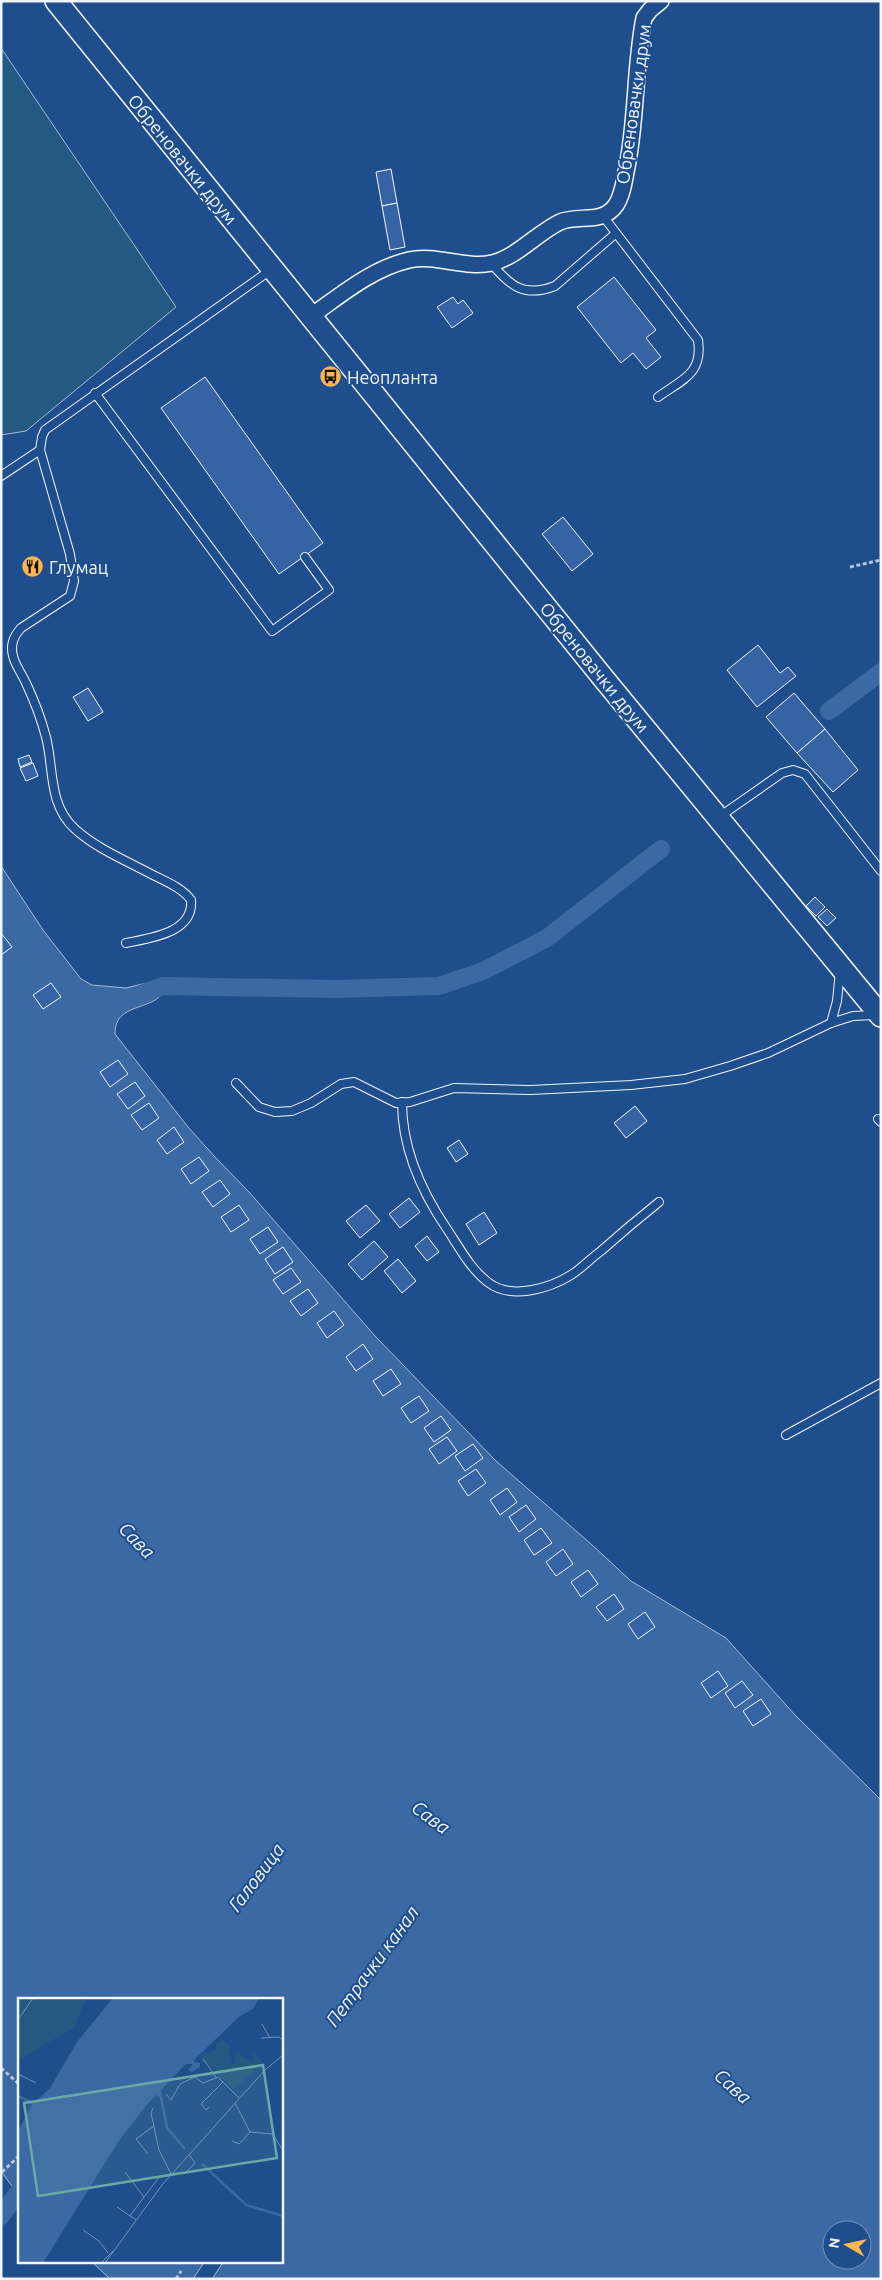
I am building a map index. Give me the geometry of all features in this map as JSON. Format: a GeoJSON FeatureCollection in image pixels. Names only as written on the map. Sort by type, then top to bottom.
{"type":"FeatureCollection","features":[{"type":"Feature","properties":{"kind":"street","name":"Обреновачки друм"},"geometry":{"type":"LineString","coordinates":[[56,1],[717,818],[880,1016]]}},
{"type":"Feature","properties":{"kind":"street","name":"Обреновачки друм"},"geometry":{"type":"LineString","coordinates":[[603,216],[616,205],[630,156],[644,18],[661,1]]}},
{"type":"Feature","properties":{"kind":"street"},"geometry":{"type":"LineString","coordinates":[[310,316],[371,274],[409,260],[426,259],[491,263],[511,254],[559,223],[603,216]]}},
{"type":"Feature","properties":{"kind":"lane"},"geometry":{"type":"LineString","coordinates":[[603,216],[698,340],[700,352],[698,363],[692,372],[658,397]]}},
{"type":"Feature","properties":{"kind":"lane"},"geometry":{"type":"LineString","coordinates":[[491,263],[504,278],[525,291],[546,289],[555,286],[616,234]]}},
{"type":"Feature","properties":{"kind":"lane"},"geometry":{"type":"LineString","coordinates":[[126,943],[170,931],[181,926],[188,920],[191,912],[191,900],[181,890],[164,880],[90,843],[63,816],[54,794],[46,738],[38,711],[13,656],[12,644],[14,635],[21,628],[70,596],[74,580],[70,554],[40,450],[42,437],[45,430],[95,393],[272,268]]}},
{"type":"Feature","properties":{"kind":"lane"},"geometry":{"type":"LineString","coordinates":[[95,393],[272,631],[329,590],[305,557]]}},
{"type":"Feature","properties":{"kind":"lane"},"geometry":{"type":"LineString","coordinates":[[1,476],[40,450]]}},
{"type":"Feature","properties":{"kind":"lane"},"geometry":{"type":"LineString","coordinates":[[717,818],[782,773],[793,770],[805,774],[881,871]]}},
{"type":"Feature","properties":{"kind":"lane"},"geometry":{"type":"LineString","coordinates":[[831,1023],[837,1002],[840,967]]}},
{"type":"Feature","properties":{"kind":"lane"},"geometry":{"type":"LineString","coordinates":[[236,1083],[259,1107],[275,1112],[292,1111],[311,1103],[341,1084],[354,1082],[370,1088],[383,1098],[396,1103],[454,1088],[531,1090],[631,1085],[685,1079],[768,1053],[831,1023],[853,1016],[880,1016]]}},
{"type":"Feature","properties":{"kind":"lane"},"geometry":{"type":"LineString","coordinates":[[402,1102],[402,1118],[408,1150],[425,1194],[474,1268],[489,1283],[500,1289],[514,1291],[532,1290],[552,1285],[572,1274],[659,1202]]}},
{"type":"Feature","properties":{"kind":"lane"},"geometry":{"type":"LineString","coordinates":[[786,1436],[881,1383]]}},
{"type":"Feature","properties":{"kind":"path"},"geometry":{"type":"LineString","coordinates":[[850,568],[881,560]]}},
{"type":"Feature","properties":{"kind":"path"},"geometry":{"type":"LineString","coordinates":[[1,2068],[18,2083]]}},
{"type":"Feature","properties":{"kind":"path"},"geometry":{"type":"LineString","coordinates":[[2,2172],[18,2157]]}},
{"type":"Feature","properties":{"kind":"path"},"geometry":{"type":"LineString","coordinates":[[176,2279],[181,2271]]}},
{"type":"Feature","properties":{"kind":"shaded area"},"geometry":{"type":"Polygon","coordinates":[[[1,48],[176,307],[26,431],[1,435],[1,48]]]}},
{"type":"Feature","properties":{"kind":"water"},"geometry":{"type":"Polygon","coordinates":[[[1,866],[43,930],[81,979],[92,985],[126,988],[142,984],[163,986],[165,990],[159,997],[152,1002],[127,1012],[121,1017],[116,1024],[115,1034],[188,1127],[249,1192],[375,1336],[496,1461],[631,1581],[726,1638],[795,1715],[881,1800],[881,2279],[110,2279],[92,2262],[282,2262],[282,1998],[18,1998],[18,2195],[1,2171],[1,866]]]}},
{"type":"Feature","properties":{"kind":"pier"},"geometry":{"type":"Polygon","coordinates":[[[204,2262],[219,2262],[222,2264],[212,2279],[193,2279],[204,2262]]]}},
{"type":"Feature","properties":{"kind":"building"},"geometry":{"type":"Polygon","coordinates":[[[391,169],[397,203],[382,206],[376,172],[391,169]]]}},
{"type":"Feature","properties":{"kind":"building"},"geometry":{"type":"Polygon","coordinates":[[[397,203],[405,247],[390,250],[382,206],[397,203]]]}},
{"type":"Feature","properties":{"kind":"building"},"geometry":{"type":"Polygon","coordinates":[[[614,277],[656,330],[646,338],[661,357],[646,369],[633,353],[621,363],[577,307],[614,277]]]}},
{"type":"Feature","properties":{"kind":"building"},"geometry":{"type":"Polygon","coordinates":[[[453,297],[458,304],[463,300],[473,313],[452,328],[437,307],[453,297]]]}},
{"type":"Feature","properties":{"kind":"building"},"geometry":{"type":"Polygon","coordinates":[[[205,377],[323,543],[279,574],[161,408],[205,377]]]}},
{"type":"Feature","properties":{"kind":"building"},"geometry":{"type":"Polygon","coordinates":[[[563,517],[593,554],[572,571],[542,534],[563,517]]]}},
{"type":"Feature","properties":{"kind":"building"},"geometry":{"type":"Polygon","coordinates":[[[758,645],[780,673],[788,667],[796,676],[757,707],[727,670],[758,645]]]}},
{"type":"Feature","properties":{"kind":"building"},"geometry":{"type":"Polygon","coordinates":[[[88,688],[103,712],[88,721],[73,697],[88,688]]]}},
{"type":"Feature","properties":{"kind":"building"},"geometry":{"type":"Polygon","coordinates":[[[794,693],[825,729],[797,753],[766,717],[794,693]]]}},
{"type":"Feature","properties":{"kind":"building"},"geometry":{"type":"Polygon","coordinates":[[[825,729],[858,770],[833,792],[797,753],[825,729]]]}},
{"type":"Feature","properties":{"kind":"building"},"geometry":{"type":"Polygon","coordinates":[[[29,755],[32,762],[20,767],[18,759],[29,755]]]}},
{"type":"Feature","properties":{"kind":"building"},"geometry":{"type":"Polygon","coordinates":[[[33,763],[38,776],[26,781],[20,768],[33,763]]]}},
{"type":"Feature","properties":{"kind":"building"},"geometry":{"type":"Polygon","coordinates":[[[815,897],[825,907],[816,916],[806,906],[815,897]]]}},
{"type":"Feature","properties":{"kind":"building"},"geometry":{"type":"Polygon","coordinates":[[[827,909],[836,918],[827,926],[818,917],[827,909]]]}},
{"type":"Feature","properties":{"kind":"building"},"geometry":{"type":"Polygon","coordinates":[[[1,933],[12,947],[1,955],[1,933]]]}},
{"type":"Feature","properties":{"kind":"building"},"geometry":{"type":"Polygon","coordinates":[[[51,983],[61,997],[43,1009],[33,995],[51,983]]]}},
{"type":"Feature","properties":{"kind":"building"},"geometry":{"type":"Polygon","coordinates":[[[118,1060],[128,1074],[110,1087],[100,1072],[118,1060]]]}},
{"type":"Feature","properties":{"kind":"building"},"geometry":{"type":"Polygon","coordinates":[[[135,1082],[145,1096],[128,1109],[117,1094],[135,1082]]]}},
{"type":"Feature","properties":{"kind":"building"},"geometry":{"type":"Polygon","coordinates":[[[149,1103],[159,1118],[142,1130],[131,1115],[149,1103]]]}},
{"type":"Feature","properties":{"kind":"building"},"geometry":{"type":"Polygon","coordinates":[[[635,1106],[647,1121],[626,1138],[614,1123],[635,1106]]]}},
{"type":"Feature","properties":{"kind":"building"},"geometry":{"type":"Polygon","coordinates":[[[174,1127],[184,1142],[167,1154],[157,1140],[174,1127]]]}},
{"type":"Feature","properties":{"kind":"building"},"geometry":{"type":"Polygon","coordinates":[[[459,1140],[468,1154],[456,1162],[447,1148],[459,1140]]]}},
{"type":"Feature","properties":{"kind":"building"},"geometry":{"type":"Polygon","coordinates":[[[199,1157],[209,1171],[191,1184],[181,1169],[199,1157]]]}},
{"type":"Feature","properties":{"kind":"building"},"geometry":{"type":"Polygon","coordinates":[[[220,1180],[230,1194],[213,1207],[202,1192],[220,1180]]]}},
{"type":"Feature","properties":{"kind":"building"},"geometry":{"type":"Polygon","coordinates":[[[409,1198],[420,1212],[400,1228],[389,1214],[409,1198]]]}},
{"type":"Feature","properties":{"kind":"building"},"geometry":{"type":"Polygon","coordinates":[[[239,1205],[249,1220],[231,1232],[221,1217],[239,1205]]]}},
{"type":"Feature","properties":{"kind":"building"},"geometry":{"type":"Polygon","coordinates":[[[366,1205],[380,1221],[360,1238],[346,1221],[366,1205]]]}},
{"type":"Feature","properties":{"kind":"building"},"geometry":{"type":"Polygon","coordinates":[[[484,1212],[497,1233],[479,1245],[466,1224],[484,1212]]]}},
{"type":"Feature","properties":{"kind":"building"},"geometry":{"type":"Polygon","coordinates":[[[268,1227],[278,1242],[260,1254],[250,1239],[268,1227]]]}},
{"type":"Feature","properties":{"kind":"building"},"geometry":{"type":"Polygon","coordinates":[[[427,1236],[439,1252],[427,1261],[415,1246],[427,1236]]]}},
{"type":"Feature","properties":{"kind":"building"},"geometry":{"type":"Polygon","coordinates":[[[374,1241],[388,1257],[362,1280],[348,1264],[374,1241]]]}},
{"type":"Feature","properties":{"kind":"building"},"geometry":{"type":"Polygon","coordinates":[[[283,1247],[293,1262],[275,1274],[265,1259],[283,1247]]]}},
{"type":"Feature","properties":{"kind":"building"},"geometry":{"type":"Polygon","coordinates":[[[398,1259],[416,1281],[402,1293],[384,1271],[398,1259]]]}},
{"type":"Feature","properties":{"kind":"building"},"geometry":{"type":"Polygon","coordinates":[[[291,1268],[301,1282],[283,1294],[273,1280],[291,1268]]]}},
{"type":"Feature","properties":{"kind":"building"},"geometry":{"type":"Polygon","coordinates":[[[308,1289],[318,1303],[301,1316],[290,1301],[308,1289]]]}},
{"type":"Feature","properties":{"kind":"building"},"geometry":{"type":"Polygon","coordinates":[[[334,1311],[344,1325],[327,1338],[317,1323],[334,1311]]]}},
{"type":"Feature","properties":{"kind":"building"},"geometry":{"type":"Polygon","coordinates":[[[363,1344],[373,1359],[356,1371],[346,1357],[363,1344]]]}},
{"type":"Feature","properties":{"kind":"building"},"geometry":{"type":"Polygon","coordinates":[[[391,1369],[401,1384],[383,1396],[373,1381],[391,1369]]]}},
{"type":"Feature","properties":{"kind":"building"},"geometry":{"type":"Polygon","coordinates":[[[419,1396],[429,1411],[411,1423],[401,1408],[419,1396]]]}},
{"type":"Feature","properties":{"kind":"building"},"geometry":{"type":"Polygon","coordinates":[[[441,1416],[451,1430],[434,1442],[424,1428],[441,1416]]]}},
{"type":"Feature","properties":{"kind":"building"},"geometry":{"type":"Polygon","coordinates":[[[447,1437],[457,1451],[439,1464],[429,1449],[447,1437]]]}},
{"type":"Feature","properties":{"kind":"building"},"geometry":{"type":"Polygon","coordinates":[[[473,1444],[483,1458],[465,1471],[455,1456],[473,1444]]]}},
{"type":"Feature","properties":{"kind":"building"},"geometry":{"type":"Polygon","coordinates":[[[476,1469],[486,1483],[468,1496],[458,1481],[476,1469]]]}},
{"type":"Feature","properties":{"kind":"building"},"geometry":{"type":"Polygon","coordinates":[[[507,1488],[517,1502],[500,1515],[490,1500],[507,1488]]]}},
{"type":"Feature","properties":{"kind":"building"},"geometry":{"type":"Polygon","coordinates":[[[526,1505],[536,1519],[519,1532],[509,1517],[526,1505]]]}},
{"type":"Feature","properties":{"kind":"building"},"geometry":{"type":"Polygon","coordinates":[[[541,1528],[552,1543],[534,1555],[524,1540],[541,1528]]]}},
{"type":"Feature","properties":{"kind":"building"},"geometry":{"type":"Polygon","coordinates":[[[563,1549],[573,1564],[556,1576],[546,1562],[563,1549]]]}},
{"type":"Feature","properties":{"kind":"building"},"geometry":{"type":"Polygon","coordinates":[[[588,1570],[598,1584],[581,1597],[571,1582],[588,1570]]]}},
{"type":"Feature","properties":{"kind":"building"},"geometry":{"type":"Polygon","coordinates":[[[614,1594],[624,1609],[607,1621],[596,1607],[614,1594]]]}},
{"type":"Feature","properties":{"kind":"building"},"geometry":{"type":"Polygon","coordinates":[[[645,1612],[655,1627],[638,1639],[628,1624],[645,1612]]]}},
{"type":"Feature","properties":{"kind":"building"},"geometry":{"type":"Polygon","coordinates":[[[718,1671],[728,1686],[711,1698],[701,1683],[718,1671]]]}},
{"type":"Feature","properties":{"kind":"building"},"geometry":{"type":"Polygon","coordinates":[[[742,1681],[753,1695],[735,1708],[725,1693],[742,1681]]]}},
{"type":"Feature","properties":{"kind":"building"},"geometry":{"type":"Polygon","coordinates":[[[761,1699],[771,1714],[753,1726],[743,1711],[761,1699]]]}},
{"type":"Feature","properties":{"kind":"waterway"},"geometry":{"type":"LineString","coordinates":[[829,711],[881,672]]}},
{"type":"Feature","properties":{"kind":"waterway"},"geometry":{"type":"LineString","coordinates":[[141,994],[163,986],[334,989],[439,986],[483,971],[547,938],[661,849]]}},
{"type":"Feature","properties":{"kind":"waterway","name":"Галовица"},"geometry":{"type":"LineString","coordinates":[[1,2216],[18,2192]]}},
{"type":"Feature","properties":{"kind":"place","name":"Неопланта"},"geometry":{"type":"Point","coordinates":[331,377]}},
{"type":"Feature","properties":{"kind":"place","name":"Глумац"},"geometry":{"type":"Point","coordinates":[33,567]}},
{"type":"Feature","properties":{"kind":"water label","name":"Сава"},"geometry":{"type":"Point","coordinates":[137,1540]}},
{"type":"Feature","properties":{"kind":"water label","name":"Сава"},"geometry":{"type":"Point","coordinates":[431,1817]}},
{"type":"Feature","properties":{"kind":"water label","name":"Петрачки канал"},"geometry":{"type":"Point","coordinates":[372,1966]}},
{"type":"Feature","properties":{"kind":"water label","name":"Сава"},"geometry":{"type":"Point","coordinates":[733,2086]}}]}
